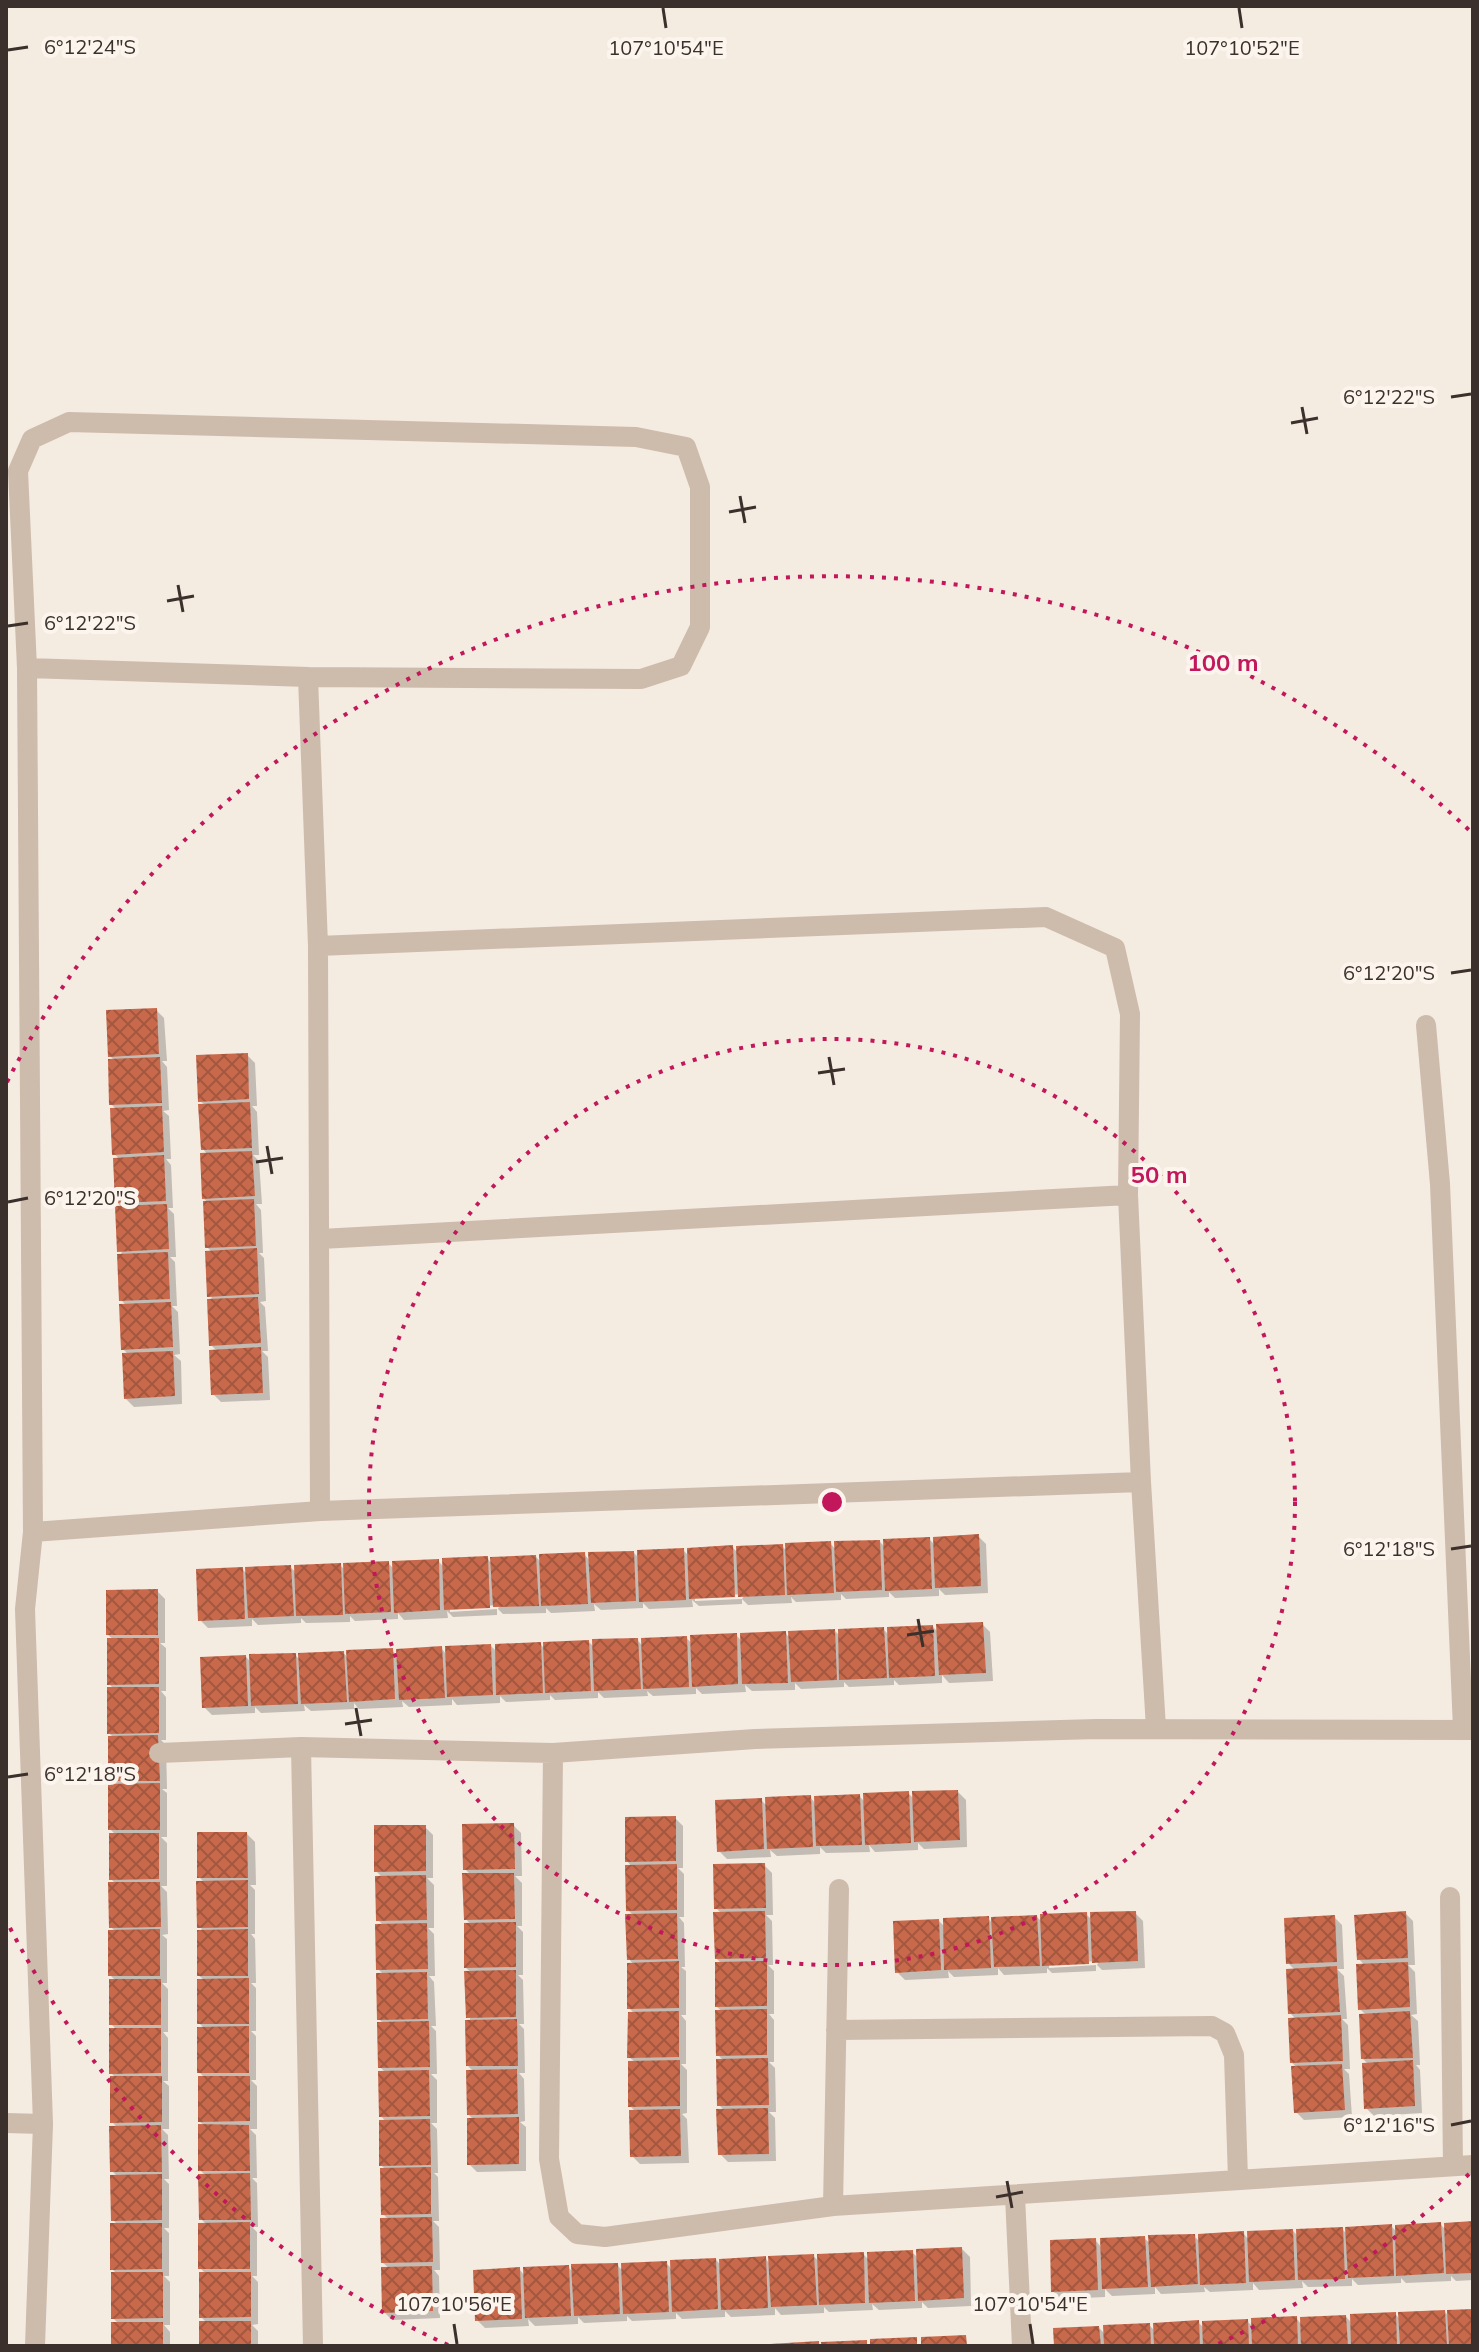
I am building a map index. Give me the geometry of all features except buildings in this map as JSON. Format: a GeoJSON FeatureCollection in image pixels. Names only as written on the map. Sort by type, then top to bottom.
{"type":"FeatureCollection","features":[{"type":"Feature","properties":{"kind":"street"},"geometry":{"type":"LineString","coordinates":[[27,668],[308,677],[641,679],[681,666],[700,627],[700,487],[686,447],[636,437],[69,422],[32,439],[18,471],[27,668],[33,1532],[16,1609],[43,2124],[35,2346]]}},
{"type":"Feature","properties":{"kind":"street"},"geometry":{"type":"LineString","coordinates":[[308,677],[318,946],[320,1511]]}},
{"type":"Feature","properties":{"kind":"street"},"geometry":{"type":"LineString","coordinates":[[318,946],[1046,917],[1115,948],[1130,1014],[1128,1195],[1156,1728]]}},
{"type":"Feature","properties":{"kind":"street"},"geometry":{"type":"LineString","coordinates":[[159,1753],[301,1747],[553,1753],[769,1738],[1156,1728],[1468,1729],[1440,1184],[1426,1025]]}},
{"type":"Feature","properties":{"kind":"street"},"geometry":{"type":"LineString","coordinates":[[321,1239],[1128,1195]]}},
{"type":"Feature","properties":{"kind":"street"},"geometry":{"type":"LineString","coordinates":[[33,1532],[320,1511],[1141,1482]]}},
{"type":"Feature","properties":{"kind":"street"},"geometry":{"type":"LineString","coordinates":[[301,1747],[313,2346]]}},
{"type":"Feature","properties":{"kind":"street"},"geometry":{"type":"LineString","coordinates":[[553,1753],[549,2159],[559,2217],[577,2234],[605,2237],[833,2206],[1463,2166],[1450,1897]]}},
{"type":"Feature","properties":{"kind":"street"},"geometry":{"type":"LineString","coordinates":[[833,2206],[839,1889]]}},
{"type":"Feature","properties":{"kind":"street"},"geometry":{"type":"LineString","coordinates":[[836,2030],[1212,2026],[1225,2033],[1234,2055],[1238,2179]]}},
{"type":"Feature","properties":{"kind":"street"},"geometry":{"type":"LineString","coordinates":[[6,2123],[43,2124]]}},
{"type":"Feature","properties":{"kind":"street"},"geometry":{"type":"LineString","coordinates":[[1015,2196],[1022,2346]]}}]}
